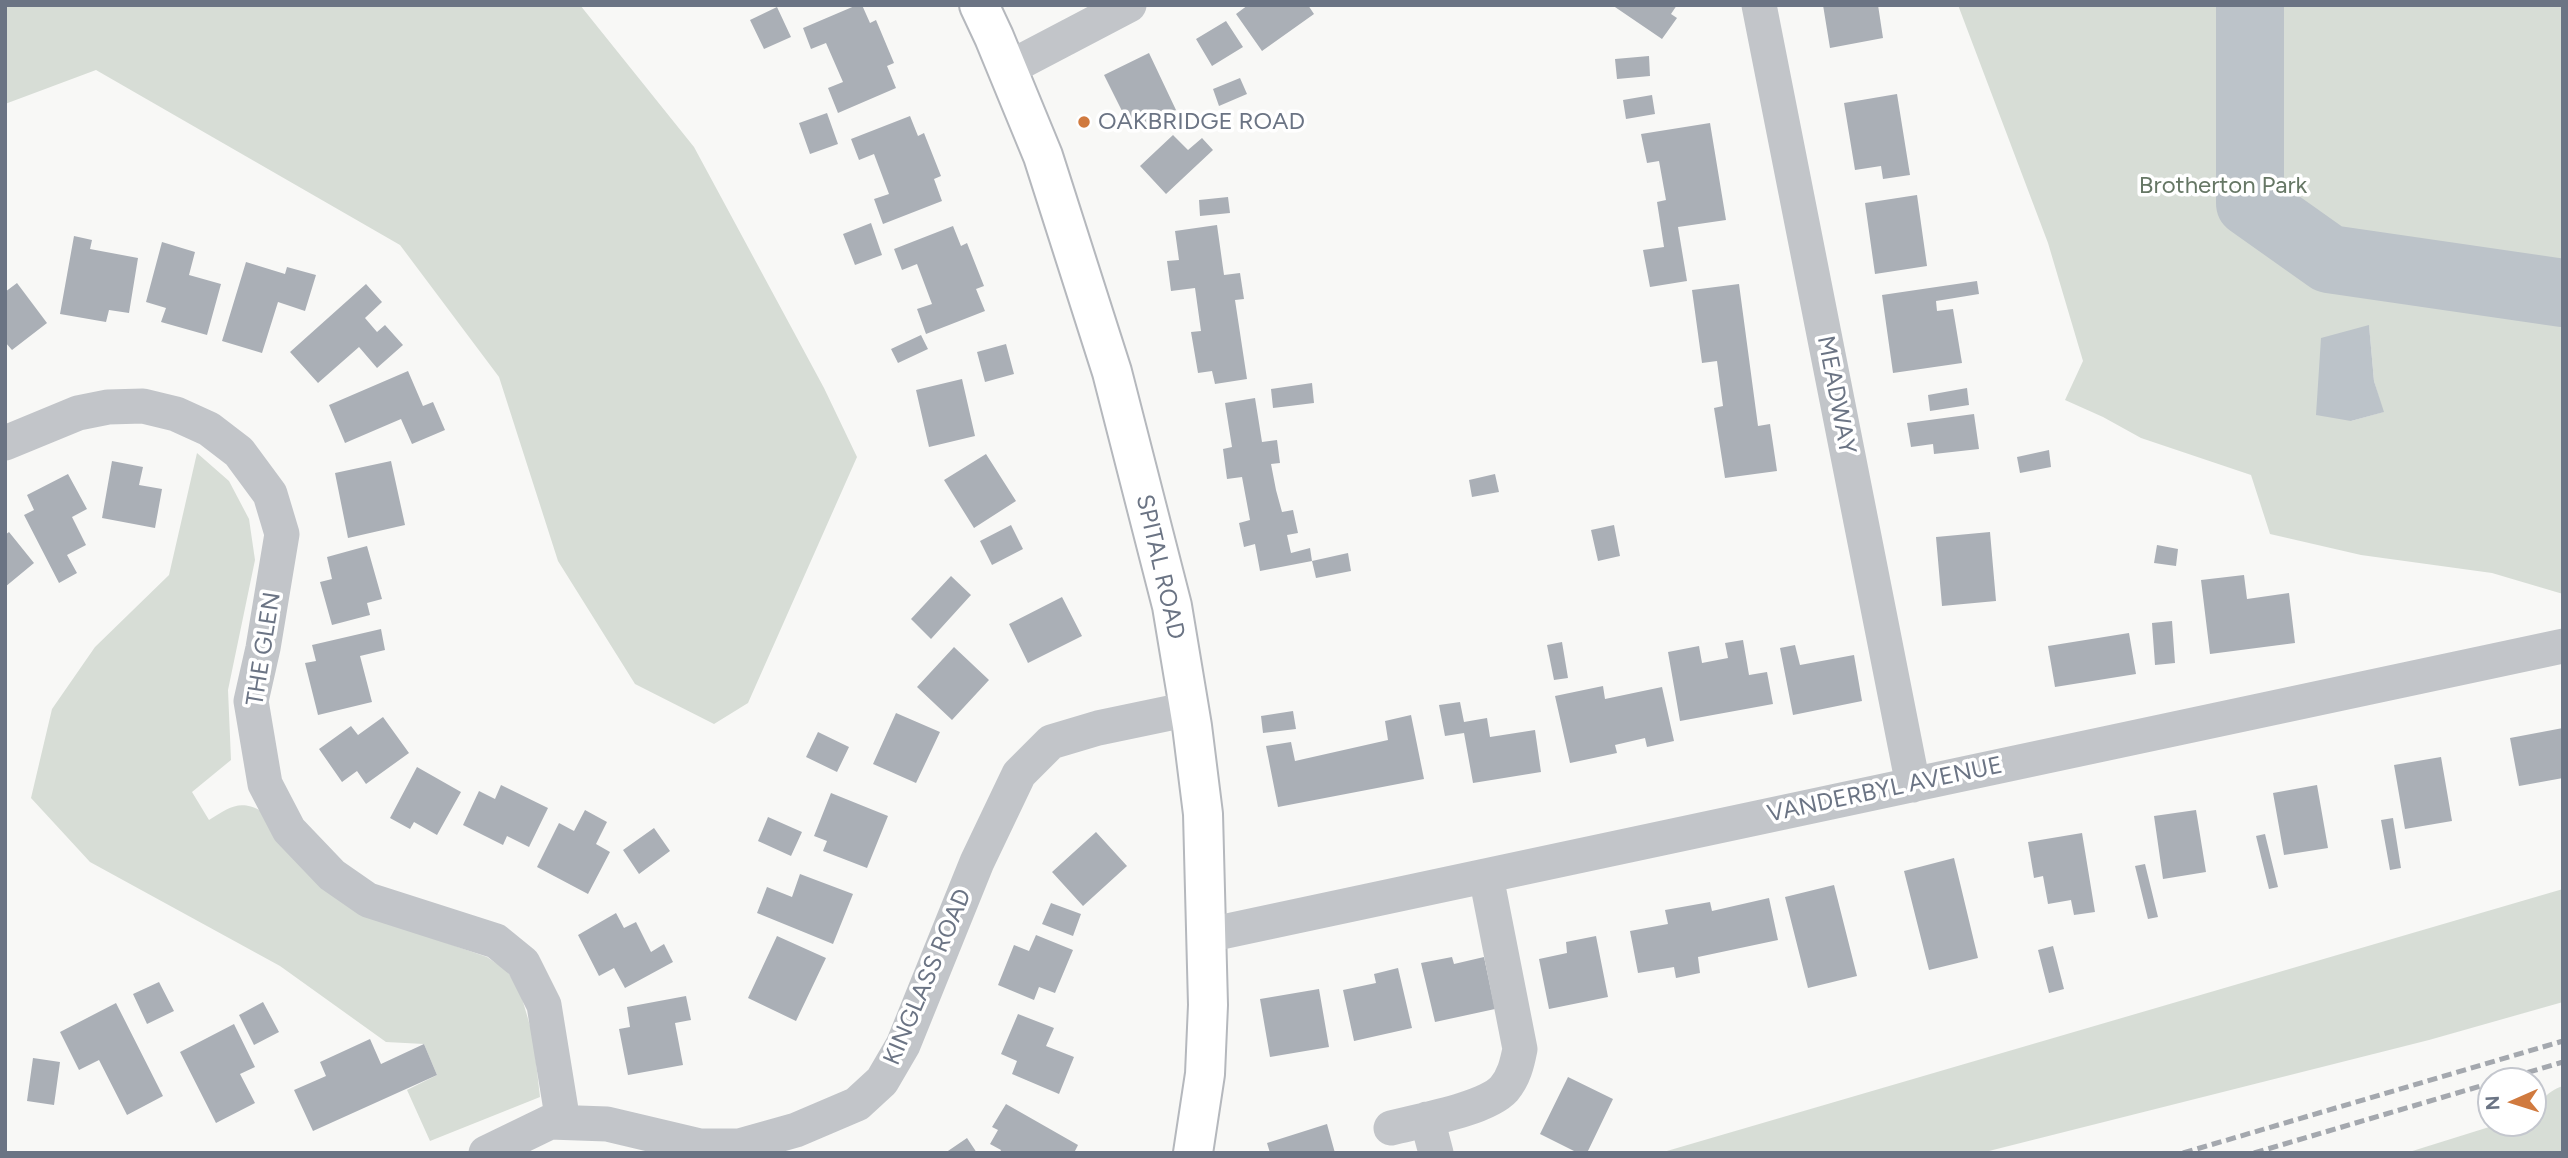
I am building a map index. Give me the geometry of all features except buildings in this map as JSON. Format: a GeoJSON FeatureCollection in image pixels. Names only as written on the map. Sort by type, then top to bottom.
{"type":"FeatureCollection","features":[{"type":"Feature","properties":{"kind":"main road","name":"SPITAL ROAD"},"geometry":{"type":"LineString","coordinates":[[979,5],[1043,156],[1112,372],[1172,606],[1203,814],[1208,935],[1205,1074],[1192,1153]]}},
{"type":"Feature","properties":{"kind":"street"},"geometry":{"type":"LineString","coordinates":[[1007,69],[1129,5]]}},
{"type":"Feature","properties":{"kind":"street","name":"MEADWAY"},"geometry":{"type":"LineString","coordinates":[[1759,5],[1913,785]]}},
{"type":"Feature","properties":{"kind":"street","name":"THE GLEN"},"geometry":{"type":"LineString","coordinates":[[5,443],[78,413],[107,407],[143,406],[176,414],[209,429],[239,452],[270,494],[282,534],[263,648],[251,701],[265,784],[289,830],[341,881],[368,900],[496,941],[523,963],[544,1005],[563,1122]]}},
{"type":"Feature","properties":{"kind":"street","name":"VANDERBYL AVENUE"},"geometry":{"type":"LineString","coordinates":[[1208,935],[2563,646]]}},
{"type":"Feature","properties":{"kind":"street","name":"KINGLASS ROAD"},"geometry":{"type":"LineString","coordinates":[[486,1153],[550,1122],[607,1124],[700,1146],[739,1146],[796,1130],[857,1104],[882,1081],[903,1045],[977,862],[1019,774],[1051,741],[1098,727],[1189,709]]}},
{"type":"Feature","properties":{"kind":"street"},"geometry":{"type":"LineString","coordinates":[[1391,1128],[1474,1106],[1502,1091],[1515,1072],[1520,1049],[1486,876]]}},
{"type":"Feature","properties":{"kind":"street"},"geometry":{"type":"LineString","coordinates":[[1427,1119],[1436,1153]]}},
{"type":"Feature","properties":{"kind":"green space"},"geometry":{"type":"Polygon","coordinates":[[[5,5],[580,5],[694,147],[824,388],[857,457],[748,703],[714,724],[635,684],[558,561],[499,377],[400,245],[96,70],[5,104],[5,5]]]}},
{"type":"Feature","properties":{"kind":"green space","name":"Brotherton Park"},"geometry":{"type":"Polygon","coordinates":[[[1958,5],[2563,5],[2563,594],[2492,573],[2361,555],[2270,534],[2251,475],[2141,438],[2065,400],[2083,361],[2048,243],[1958,5]],[[2369,326],[2351,421],[2383,412],[2374,381],[2369,326]]]}},
{"type":"Feature","properties":{"kind":"green space"},"geometry":{"type":"Polygon","coordinates":[[[197,453],[229,481],[249,519],[255,560],[228,690],[231,760],[192,792],[209,820],[234,806],[253,807],[261,811],[386,922],[487,957],[506,970],[519,988],[533,1036],[540,1097],[430,1141],[407,1090],[437,1075],[424,1044],[386,1042],[280,966],[90,862],[31,798],[52,709],[95,647],[169,575],[197,453]]]}},
{"type":"Feature","properties":{"kind":"green space"},"geometry":{"type":"Polygon","coordinates":[[[2563,889],[2563,1002],[2429,1040],[1981,1153],[1660,1153],[2563,889]]]}},
{"type":"Feature","properties":{"kind":"green space"},"geometry":{"type":"Polygon","coordinates":[[[2563,1086],[2563,1153],[2406,1153],[2477,1131],[2477,1137],[2547,1137],[2547,1096],[2563,1086]]]}},
{"type":"Feature","properties":{"kind":"shaded area"},"geometry":{"type":"Polygon","coordinates":[[[2369,325],[2374,381],[2384,412],[2351,421],[2316,415],[2321,338],[2369,325]]]}},
{"type":"Feature","properties":{"kind":"waterway"},"geometry":{"type":"LineString","coordinates":[[2250,5],[2250,203],[2329,259],[2563,293]]}},
{"type":"Feature","properties":{"kind":"railway"},"geometry":{"type":"LineString","coordinates":[[2183,1153],[2563,1041]]}},
{"type":"Feature","properties":{"kind":"railway"},"geometry":{"type":"LineString","coordinates":[[2546,1067],[2563,1062]]}},
{"type":"Feature","properties":{"kind":"railway"},"geometry":{"type":"LineString","coordinates":[[2254,1153],[2477,1087]]}},
{"type":"Feature","properties":{"kind":"place","name":"OAKBRIDGE ROAD"},"geometry":{"type":"Point","coordinates":[1084,122]}}]}
